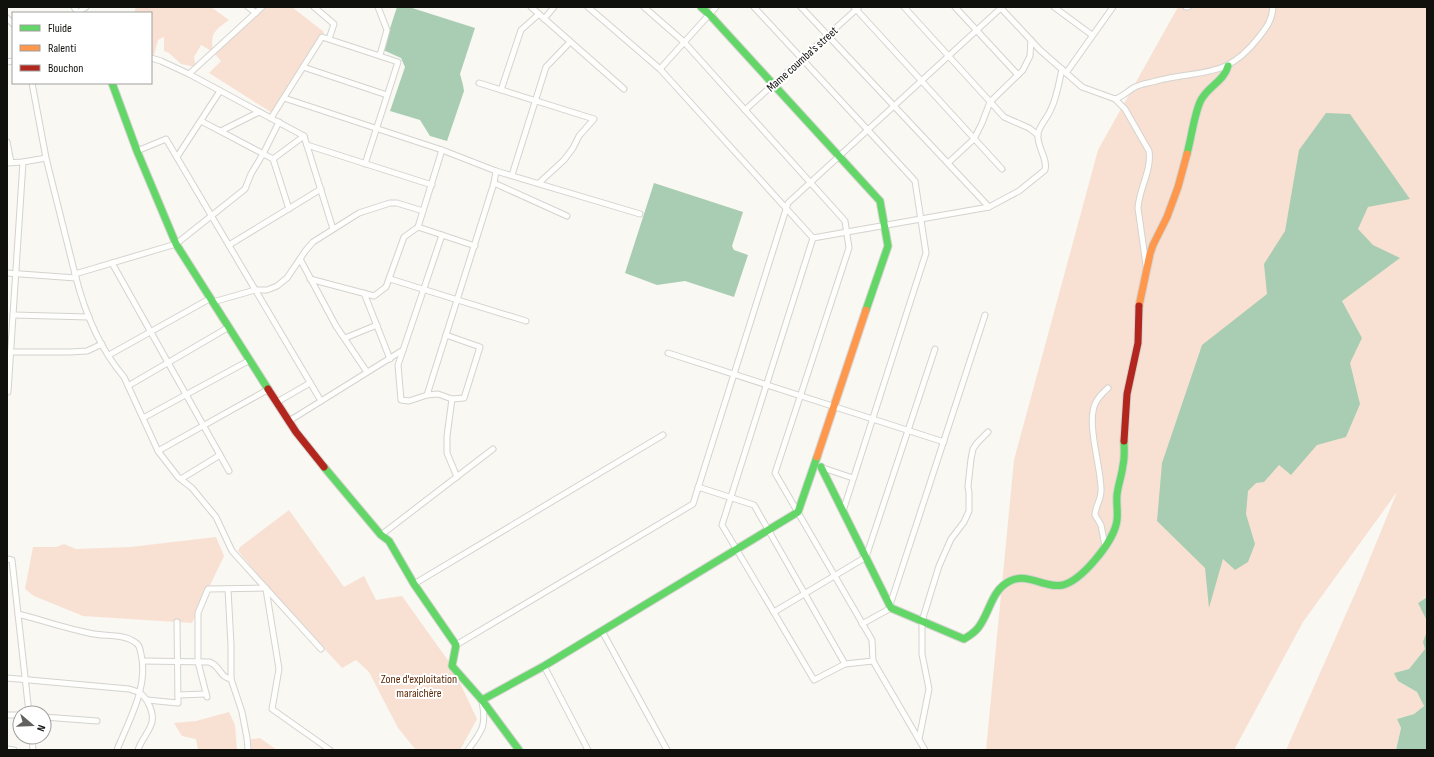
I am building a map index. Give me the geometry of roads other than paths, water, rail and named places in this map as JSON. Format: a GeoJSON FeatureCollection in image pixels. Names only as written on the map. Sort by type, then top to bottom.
{"type":"FeatureCollection","features":[{"type":"Feature","properties":{"kind":"street"},"geometry":{"type":"LineString","coordinates":[[248,7],[256,13]]}},
{"type":"Feature","properties":{"kind":"street"},"geometry":{"type":"LineString","coordinates":[[189,74],[262,7]]}},
{"type":"Feature","properties":{"kind":"street"},"geometry":{"type":"LineString","coordinates":[[314,7],[334,24],[329,39]]}},
{"type":"Feature","properties":{"kind":"street"},"geometry":{"type":"LineString","coordinates":[[378,7],[387,30],[380,56]]}},
{"type":"Feature","properties":{"kind":"street"},"geometry":{"type":"LineString","coordinates":[[531,7],[624,89]]}},
{"type":"Feature","properties":{"kind":"street"},"geometry":{"type":"LineString","coordinates":[[544,19],[554,7]]}},
{"type":"Feature","properties":{"kind":"street"},"geometry":{"type":"LineString","coordinates":[[588,7],[660,69],[786,210],[813,238]]}},
{"type":"Feature","properties":{"kind":"street"},"geometry":{"type":"LineString","coordinates":[[644,7],[684,42],[845,221],[849,248],[775,473],[872,640],[873,661],[925,750]]}},
{"type":"Feature","properties":{"kind":"street"},"geometry":{"type":"LineString","coordinates":[[482,700],[544,666],[798,512],[817,466],[834,406],[888,246],[880,201],[774,84],[701,7]]}},
{"type":"Feature","properties":{"kind":"street"},"geometry":{"type":"LineString","coordinates":[[660,69],[716,7]]}},
{"type":"Feature","properties":{"kind":"street"},"geometry":{"type":"LineString","coordinates":[[754,7],[915,181],[926,253],[843,511]]}},
{"type":"Feature","properties":{"kind":"street"},"geometry":{"type":"LineString","coordinates":[[801,7],[989,207]]}},
{"type":"Feature","properties":{"kind":"street"},"geometry":{"type":"LineString","coordinates":[[904,7],[1007,119],[1029,128],[1038,135]]}},
{"type":"Feature","properties":{"kind":"street"},"geometry":{"type":"LineString","coordinates":[[955,7],[1018,75]]}},
{"type":"Feature","properties":{"kind":"street"},"geometry":{"type":"LineString","coordinates":[[456,645],[693,504],[788,203],[1001,7],[1030,40],[1086,89],[1115,99],[1125,109],[1146,145],[1149,156],[1138,208],[1147,271]]}},
{"type":"Feature","properties":{"kind":"street"},"geometry":{"type":"LineString","coordinates":[[1054,7],[1092,35]]}},
{"type":"Feature","properties":{"kind":"street"},"geometry":{"type":"LineString","coordinates":[[813,238],[989,207],[1019,191],[1044,170],[1046,166],[1039,146],[1038,135],[1039,130],[1052,107],[1064,71],[1113,7]]}},
{"type":"Feature","properties":{"kind":"street"},"geometry":{"type":"LineString","coordinates":[[1115,99],[1134,87],[1144,84],[1172,78],[1205,74],[1228,66],[1249,51],[1253,46],[1269,23],[1273,7]]}},
{"type":"Feature","properties":{"kind":"street"},"geometry":{"type":"LineString","coordinates":[[856,8],[1002,169]]}},
{"type":"Feature","properties":{"kind":"street","name":"Mame coumba's street"},"geometry":{"type":"LineString","coordinates":[[745,110],[856,8]]}},
{"type":"Feature","properties":{"kind":"street"},"geometry":{"type":"LineString","coordinates":[[501,90],[521,30],[539,14]]}},
{"type":"Feature","properties":{"kind":"street"},"geometry":{"type":"LineString","coordinates":[[272,118],[322,37],[398,62],[365,164]]}},
{"type":"Feature","properties":{"kind":"street"},"geometry":{"type":"LineString","coordinates":[[948,163],[974,139],[990,102],[1023,70],[1030,56],[1030,40]]}},
{"type":"Feature","properties":{"kind":"street"},"geometry":{"type":"LineString","coordinates":[[512,175],[546,67],[570,42]]}},
{"type":"Feature","properties":{"kind":"street"},"geometry":{"type":"LineString","coordinates":[[152,58],[189,74],[304,136],[333,229]]}},
{"type":"Feature","properties":{"kind":"street"},"geometry":{"type":"LineString","coordinates":[[817,466],[843,511],[891,606],[964,639],[970,637],[977,631],[982,624],[994,596],[1008,581],[1027,578],[1052,586],[1066,584],[1078,576],[1096,558],[1105,546],[1115,530],[1118,520],[1117,497],[1125,459],[1124,442],[1126,398],[1138,346],[1138,317],[1151,249],[1167,218],[1180,180],[1200,102],[1204,96],[1224,78],[1228,66]]}},
{"type":"Feature","properties":{"kind":"street"},"geometry":{"type":"LineString","coordinates":[[303,67],[387,95]]}},
{"type":"Feature","properties":{"kind":"street"},"geometry":{"type":"LineString","coordinates":[[479,83],[594,119],[579,136],[564,160],[539,183]]}},
{"type":"Feature","properties":{"kind":"street"},"geometry":{"type":"LineString","coordinates":[[32,84],[46,158],[75,276],[82,302],[102,344],[115,366],[124,377],[158,451],[181,479],[192,488],[216,517],[232,551],[321,648]]}},
{"type":"Feature","properties":{"kind":"street"},"geometry":{"type":"LineString","coordinates":[[112,84],[137,151],[176,244],[296,432],[381,535],[389,541],[414,584],[456,645],[452,666],[482,700],[519,750]]}},
{"type":"Feature","properties":{"kind":"street"},"geometry":{"type":"LineString","coordinates":[[177,157],[220,91]]}},
{"type":"Feature","properties":{"kind":"street"},"geometry":{"type":"LineString","coordinates":[[284,98],[442,150],[496,171],[640,214]]}},
{"type":"Feature","properties":{"kind":"street"},"geometry":{"type":"LineString","coordinates":[[221,131],[259,112]]}},
{"type":"Feature","properties":{"kind":"street"},"geometry":{"type":"LineString","coordinates":[[201,120],[273,160],[289,209]]}},
{"type":"Feature","properties":{"kind":"street"},"geometry":{"type":"LineString","coordinates":[[7,273],[75,276],[112,263],[176,244],[245,189],[251,174],[279,122]]}},
{"type":"Feature","properties":{"kind":"street"},"geometry":{"type":"LineString","coordinates":[[273,160],[304,136]]}},
{"type":"Feature","properties":{"kind":"street"},"geometry":{"type":"LineString","coordinates":[[137,151],[166,139],[320,401]]}},
{"type":"Feature","properties":{"kind":"street"},"geometry":{"type":"LineString","coordinates":[[7,142],[9,162],[23,162],[46,158]]}},
{"type":"Feature","properties":{"kind":"street"},"geometry":{"type":"LineString","coordinates":[[307,145],[432,184]]}},
{"type":"Feature","properties":{"kind":"street"},"geometry":{"type":"LineString","coordinates":[[310,279],[374,296],[386,287],[404,237],[418,227],[442,150]]}},
{"type":"Feature","properties":{"kind":"street"},"geometry":{"type":"LineString","coordinates":[[8,392],[23,162]]}},
{"type":"Feature","properties":{"kind":"street"},"geometry":{"type":"LineString","coordinates":[[427,395],[458,300],[494,183],[496,171]]}},
{"type":"Feature","properties":{"kind":"street"},"geometry":{"type":"LineString","coordinates":[[494,183],[567,216]]}},
{"type":"Feature","properties":{"kind":"street"},"geometry":{"type":"LineString","coordinates":[[229,245],[321,189]]}},
{"type":"Feature","properties":{"kind":"street"},"geometry":{"type":"LineString","coordinates":[[109,355],[212,300],[256,290],[267,290],[277,286],[287,278],[313,242],[359,213],[390,202],[423,211]]}},
{"type":"Feature","properties":{"kind":"street"},"geometry":{"type":"LineString","coordinates":[[418,227],[474,246]]}},
{"type":"Feature","properties":{"kind":"street"},"geometry":{"type":"LineString","coordinates":[[442,235],[398,365],[401,400],[409,401],[427,395],[438,394],[452,399],[464,398],[480,347],[446,335]]}},
{"type":"Feature","properties":{"kind":"street"},"geometry":{"type":"LineString","coordinates":[[813,238],[722,526],[814,680],[845,664],[873,661]]}},
{"type":"Feature","properties":{"kind":"street"},"geometry":{"type":"LineString","coordinates":[[300,260],[345,338],[367,372]]}},
{"type":"Feature","properties":{"kind":"street"},"geometry":{"type":"LineString","coordinates":[[112,263],[229,471]]}},
{"type":"Feature","properties":{"kind":"street"},"geometry":{"type":"LineString","coordinates":[[390,279],[526,321]]}},
{"type":"Feature","properties":{"kind":"street"},"geometry":{"type":"LineString","coordinates":[[364,293],[390,359]]}},
{"type":"Feature","properties":{"kind":"street"},"geometry":{"type":"LineString","coordinates":[[13,315],[89,317]]}},
{"type":"Feature","properties":{"kind":"street"},"geometry":{"type":"LineString","coordinates":[[862,624],[891,606],[986,315]]}},
{"type":"Feature","properties":{"kind":"street"},"geometry":{"type":"LineString","coordinates":[[345,338],[377,325]]}},
{"type":"Feature","properties":{"kind":"street"},"geometry":{"type":"LineString","coordinates":[[128,386],[229,327]]}},
{"type":"Feature","properties":{"kind":"street"},"geometry":{"type":"LineString","coordinates":[[10,352],[87,351],[102,344]]}},
{"type":"Feature","properties":{"kind":"street"},"geometry":{"type":"LineString","coordinates":[[774,612],[866,557],[935,349]]}},
{"type":"Feature","properties":{"kind":"street"},"geometry":{"type":"LineString","coordinates":[[289,421],[403,350]]}},
{"type":"Feature","properties":{"kind":"street"},"geometry":{"type":"LineString","coordinates":[[668,353],[944,442]]}},
{"type":"Feature","properties":{"kind":"street"},"geometry":{"type":"LineString","coordinates":[[143,418],[250,360]]}},
{"type":"Feature","properties":{"kind":"street"},"geometry":{"type":"LineString","coordinates":[[277,402],[310,383]]}},
{"type":"Feature","properties":{"kind":"street"},"geometry":{"type":"LineString","coordinates":[[1105,546],[1101,525],[1095,516],[1102,491],[1094,444],[1092,418],[1094,404],[1108,388]]}},
{"type":"Feature","properties":{"kind":"street"},"geometry":{"type":"LineString","coordinates":[[158,451],[268,389]]}},
{"type":"Feature","properties":{"kind":"street"},"geometry":{"type":"LineString","coordinates":[[452,399],[447,436],[447,453],[457,477]]}},
{"type":"Feature","properties":{"kind":"street"},"geometry":{"type":"LineString","coordinates":[[919,739],[929,688],[922,654],[922,621],[939,566],[951,539],[964,522],[969,511],[968,486],[973,449],[988,432]]}},
{"type":"Feature","properties":{"kind":"street"},"geometry":{"type":"LineString","coordinates":[[414,584],[663,435]]}},
{"type":"Feature","properties":{"kind":"street"},"geometry":{"type":"LineString","coordinates":[[381,535],[492,449]]}},
{"type":"Feature","properties":{"kind":"street"},"geometry":{"type":"LineString","coordinates":[[181,479],[220,455]]}},
{"type":"Feature","properties":{"kind":"street"},"geometry":{"type":"LineString","coordinates":[[817,466],[853,478]]}},
{"type":"Feature","properties":{"kind":"street"},"geometry":{"type":"LineString","coordinates":[[698,487],[754,505],[845,664]]}},
{"type":"Feature","properties":{"kind":"street"},"geometry":{"type":"LineString","coordinates":[[7,559],[12,560],[28,705]]}},
{"type":"Feature","properties":{"kind":"street"},"geometry":{"type":"LineString","coordinates":[[178,695],[206,696],[198,662],[198,613],[208,589],[266,588]]}},
{"type":"Feature","properties":{"kind":"street"},"geometry":{"type":"LineString","coordinates":[[266,588],[279,669],[272,709],[330,750]]}},
{"type":"Feature","properties":{"kind":"street"},"geometry":{"type":"LineString","coordinates":[[228,589],[231,678],[242,712],[248,750]]}},
{"type":"Feature","properties":{"kind":"street"},"geometry":{"type":"LineString","coordinates":[[18,614],[90,634],[126,638],[137,643],[140,648],[143,661],[140,692],[117,750]]}},
{"type":"Feature","properties":{"kind":"street"},"geometry":{"type":"LineString","coordinates":[[147,700],[178,702],[177,622]]}},
{"type":"Feature","properties":{"kind":"street"},"geometry":{"type":"LineString","coordinates":[[602,631],[667,750]]}},
{"type":"Feature","properties":{"kind":"street"},"geometry":{"type":"LineString","coordinates":[[143,661],[213,663],[224,676],[231,678]]}},
{"type":"Feature","properties":{"kind":"street"},"geometry":{"type":"LineString","coordinates":[[544,666],[588,750]]}},
{"type":"Feature","properties":{"kind":"street"},"geometry":{"type":"LineString","coordinates":[[7,678],[128,689],[140,692],[147,700],[152,712],[152,722],[141,741],[138,750]]}},
{"type":"Feature","properties":{"kind":"street"},"geometry":{"type":"LineString","coordinates":[[468,750],[476,739],[483,725],[485,716],[482,700]]}},
{"type":"Feature","properties":{"kind":"street"},"geometry":{"type":"LineString","coordinates":[[52,718],[98,721]]}},
{"type":"Feature","properties":{"kind":"street"},"geometry":{"type":"LineString","coordinates":[[7,749],[14,750]]}},
{"type":"Feature","properties":{"kind":"park label","name":"Zone d'exploitation maraichère"},"geometry":{"type":"Point","coordinates":[419,686]}}]}
